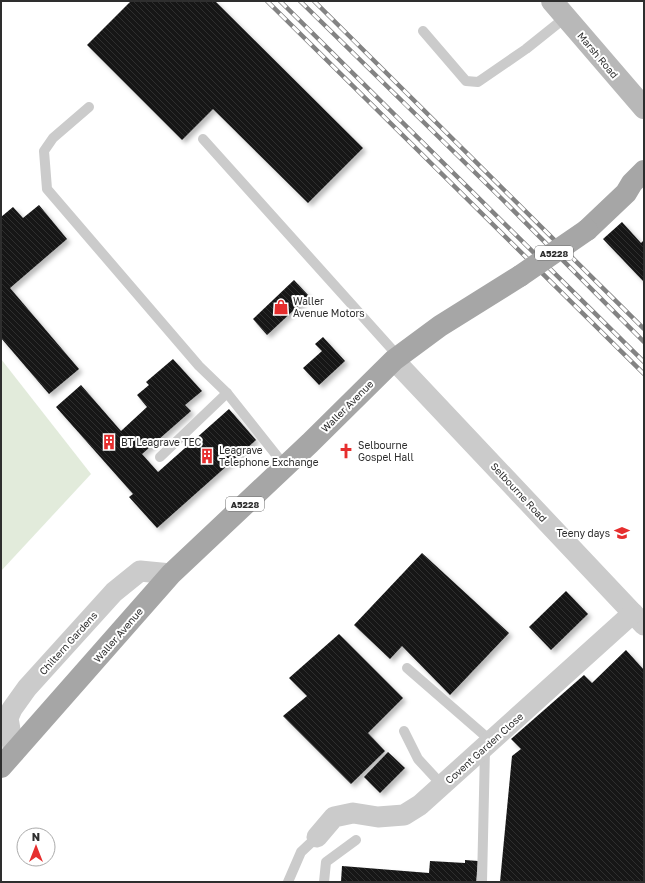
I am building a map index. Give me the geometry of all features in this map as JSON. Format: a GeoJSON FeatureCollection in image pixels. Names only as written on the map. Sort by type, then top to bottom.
{"type":"FeatureCollection","features":[{"type":"Feature","properties":{"kind":"main road","name":"Marsh Road"},"geometry":{"type":"LineString","coordinates":[[552,1],[644,108]]}},
{"type":"Feature","properties":{"kind":"main road","name":"Waller Avenue"},"geometry":{"type":"LineString","coordinates":[[7,760],[170,574],[285,466],[396,358],[453,318],[520,276],[588,230],[635,189],[632,183],[644,171]]}},
{"type":"Feature","properties":{"kind":"street","name":"Selbourne Road"},"geometry":{"type":"LineString","coordinates":[[396,358],[639,619]]}},
{"type":"Feature","properties":{"kind":"street","name":"Chiltern Gardens"},"geometry":{"type":"LineString","coordinates":[[7,760],[8,718],[12,709],[27,688],[114,592],[140,571],[170,574]]}},
{"type":"Feature","properties":{"kind":"street","name":"Covent Garden Close"},"geometry":{"type":"LineString","coordinates":[[317,837],[334,817],[353,813],[378,817],[404,815],[420,805],[488,744],[639,619]]}},
{"type":"Feature","properties":{"kind":"lane"},"geometry":{"type":"LineString","coordinates":[[423,31],[466,81],[478,82],[526,49],[566,17]]}},
{"type":"Feature","properties":{"kind":"lane"},"geometry":{"type":"LineString","coordinates":[[89,107],[53,138],[44,151],[47,189],[199,366],[226,393],[285,466]]}},
{"type":"Feature","properties":{"kind":"lane"},"geometry":{"type":"LineString","coordinates":[[203,139],[396,358]]}},
{"type":"Feature","properties":{"kind":"lane"},"geometry":{"type":"LineString","coordinates":[[160,457],[226,393]]}},
{"type":"Feature","properties":{"kind":"lane"},"geometry":{"type":"LineString","coordinates":[[407,668],[488,744],[482,882]]}},
{"type":"Feature","properties":{"kind":"lane"},"geometry":{"type":"LineString","coordinates":[[404,731],[418,759],[442,785]]}},
{"type":"Feature","properties":{"kind":"lane"},"geometry":{"type":"LineString","coordinates":[[288,882],[301,852],[317,837]]}},
{"type":"Feature","properties":{"kind":"lane"},"geometry":{"type":"LineString","coordinates":[[324,882],[326,862],[356,840]]}},
{"type":"Feature","properties":{"kind":"green space"},"geometry":{"type":"Polygon","coordinates":[[[1,359],[91,474],[1,571],[1,359]]]}},
{"type":"Feature","properties":{"kind":"building"},"geometry":{"type":"Polygon","coordinates":[[[131,1],[215,1],[363,148],[308,203],[213,109],[182,140],[87,45],[131,1]]]}},
{"type":"Feature","properties":{"kind":"building"},"geometry":{"type":"Polygon","coordinates":[[[39,205],[67,239],[10,288],[79,369],[49,394],[1,338],[1,217],[13,207],[23,218],[39,205]]]}},
{"type":"Feature","properties":{"kind":"building"},"geometry":{"type":"Polygon","coordinates":[[[622,222],[641,243],[644,240],[644,282],[603,239],[622,222]]]}},
{"type":"Feature","properties":{"kind":"building","name":"Waller Avenue Motors"},"geometry":{"type":"Polygon","coordinates":[[[294,280],[309,296],[267,335],[253,319],[294,280]]]}},
{"type":"Feature","properties":{"kind":"building"},"geometry":{"type":"Polygon","coordinates":[[[323,337],[345,361],[319,385],[303,368],[322,351],[315,344],[323,337]]]}},
{"type":"Feature","properties":{"kind":"building"},"geometry":{"type":"Polygon","coordinates":[[[173,359],[202,391],[185,405],[191,411],[142,454],[158,472],[229,409],[256,440],[157,528],[129,497],[133,494],[56,407],[81,385],[121,431],[147,407],[137,395],[149,385],[146,382],[173,359]]]}},
{"type":"Feature","properties":{"kind":"building"},"geometry":{"type":"Polygon","coordinates":[[[422,553],[509,633],[450,695],[402,646],[390,659],[354,625],[422,553]]]}},
{"type":"Feature","properties":{"kind":"building"},"geometry":{"type":"Polygon","coordinates":[[[566,591],[588,614],[551,650],[529,627],[566,591]]]}},
{"type":"Feature","properties":{"kind":"building"},"geometry":{"type":"Polygon","coordinates":[[[339,634],[403,698],[368,733],[385,751],[351,784],[283,716],[307,696],[289,678],[339,634]]]}},
{"type":"Feature","properties":{"kind":"building"},"geometry":{"type":"Polygon","coordinates":[[[626,650],[644,670],[643,882],[500,882],[512,756],[521,749],[511,739],[584,675],[592,683],[626,650]]]}},
{"type":"Feature","properties":{"kind":"building"},"geometry":{"type":"Polygon","coordinates":[[[388,752],[405,768],[380,793],[364,777],[388,752]]]}},
{"type":"Feature","properties":{"kind":"building"},"geometry":{"type":"Polygon","coordinates":[[[465,860],[478,861],[476,882],[341,882],[342,866],[429,873],[430,861],[465,863],[465,860]]]}},
{"type":"Feature","properties":{"kind":"railway"},"geometry":{"type":"LineString","coordinates":[[267,1],[644,374]]}},
{"type":"Feature","properties":{"kind":"railway"},"geometry":{"type":"LineString","coordinates":[[280,1],[644,362]]}},
{"type":"Feature","properties":{"kind":"railway"},"geometry":{"type":"LineString","coordinates":[[300,1],[503,200],[644,342]]}},
{"type":"Feature","properties":{"kind":"railway"},"geometry":{"type":"LineString","coordinates":[[314,1],[644,329]]}},
{"type":"Feature","properties":{"kind":"place","name":"Waller Avenue Motors"},"geometry":{"type":"Point","coordinates":[281,307]}},
{"type":"Feature","properties":{"kind":"place","name":"BT Leagrave TEC"},"geometry":{"type":"Point","coordinates":[109,442]}},
{"type":"Feature","properties":{"kind":"place","name":"Selbourne Gospel Hall"},"geometry":{"type":"Point","coordinates":[346,451]}},
{"type":"Feature","properties":{"kind":"place","name":"Leagrave Telephone Exchange"},"geometry":{"type":"Point","coordinates":[207,456]}},
{"type":"Feature","properties":{"kind":"place","name":"Teeny days"},"geometry":{"type":"Point","coordinates":[622,533]}}]}
